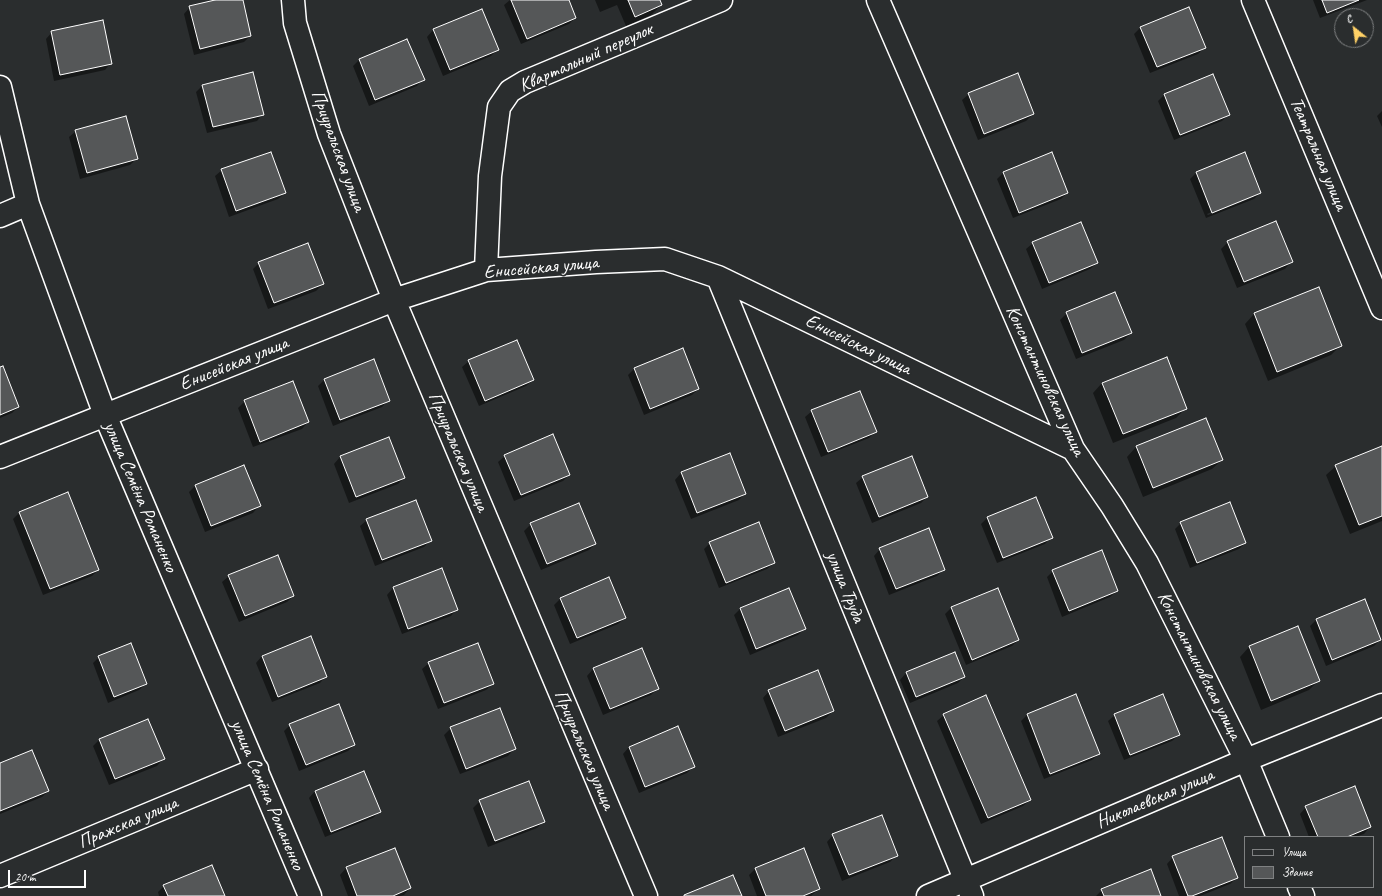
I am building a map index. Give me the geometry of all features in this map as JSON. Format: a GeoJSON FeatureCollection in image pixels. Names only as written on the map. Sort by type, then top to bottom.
{"type":"FeatureCollection","features":[{"type":"Feature","properties":{"kind":"street","name":"Приуральская улица"},"geometry":{"type":"LineString","coordinates":[[293,0],[295,23],[330,134],[394,300],[646,896]]}},
{"type":"Feature","properties":{"kind":"street","name":"Квартальный переулок"},"geometry":{"type":"LineString","coordinates":[[486,270],[491,168],[499,107],[510,92],[526,82],[722,0]]}},
{"type":"Feature","properties":{"kind":"street","name":"Константиновская улица"},"geometry":{"type":"LineString","coordinates":[[878,0],[1073,450],[1112,506],[1147,563],[1246,760],[1278,836]]}},
{"type":"Feature","properties":{"kind":"street","name":"Театральная улица"},"geometry":{"type":"LineString","coordinates":[[1253,0],[1382,308]]}},
{"type":"Feature","properties":{"kind":"street","name":"улица Семёна Романенко"},"geometry":{"type":"LineString","coordinates":[[0,87],[28,204],[105,415],[310,896]]}},
{"type":"Feature","properties":{"kind":"street"},"geometry":{"type":"LineString","coordinates":[[0,216],[28,204]]}},
{"type":"Feature","properties":{"kind":"street","name":"Енисейская улица"},"geometry":{"type":"LineString","coordinates":[[0,457],[394,300],[486,270],[596,262],[665,259],[718,277],[1073,450]]}},
{"type":"Feature","properties":{"kind":"street","name":"улица Труда"},"geometry":{"type":"LineString","coordinates":[[718,277],[969,888]]}},
{"type":"Feature","properties":{"kind":"street","name":"Николаевская улица"},"geometry":{"type":"LineString","coordinates":[[928,896],[969,888],[1246,760],[1382,705]]}},
{"type":"Feature","properties":{"kind":"street","name":"Пражская улица"},"geometry":{"type":"LineString","coordinates":[[0,876],[256,769]]}},
{"type":"Feature","properties":{"kind":"building"},"geometry":{"type":"Polygon","coordinates":[[[215,0],[243,0],[251,36],[200,49],[189,6],[215,0]]]}},
{"type":"Feature","properties":{"kind":"building"},"geometry":{"type":"Polygon","coordinates":[[[511,0],[569,0],[576,18],[527,39],[511,0]]]}},
{"type":"Feature","properties":{"kind":"building"},"geometry":{"type":"Polygon","coordinates":[[[628,0],[660,0],[662,5],[635,17],[628,0]]]}},
{"type":"Feature","properties":{"kind":"building"},"geometry":{"type":"Polygon","coordinates":[[[1322,0],[1359,0],[1339,8],[1334,8],[1334,10],[1327,13],[1322,0]]]}},
{"type":"Feature","properties":{"kind":"building"},"geometry":{"type":"Polygon","coordinates":[[[1189,7],[1206,48],[1157,67],[1140,27],[1189,7]]]}},
{"type":"Feature","properties":{"kind":"building"},"geometry":{"type":"Polygon","coordinates":[[[482,9],[499,50],[450,70],[433,29],[482,9]]]}},
{"type":"Feature","properties":{"kind":"building"},"geometry":{"type":"Polygon","coordinates":[[[103,20],[112,64],[60,75],[51,31],[103,20]]]}},
{"type":"Feature","properties":{"kind":"building"},"geometry":{"type":"Polygon","coordinates":[[[407,39],[425,80],[375,100],[359,59],[407,39]]]}},
{"type":"Feature","properties":{"kind":"building"},"geometry":{"type":"Polygon","coordinates":[[[253,72],[264,115],[213,127],[202,85],[253,72]]]}},
{"type":"Feature","properties":{"kind":"building"},"geometry":{"type":"Polygon","coordinates":[[[1018,73],[1034,114],[984,134],[968,93],[1018,73]]]}},
{"type":"Feature","properties":{"kind":"building"},"geometry":{"type":"Polygon","coordinates":[[[1213,74],[1230,115],[1180,135],[1164,94],[1213,74]]]}},
{"type":"Feature","properties":{"kind":"building"},"geometry":{"type":"Polygon","coordinates":[[[126,116],[138,159],[87,173],[75,130],[126,116]]]}},
{"type":"Feature","properties":{"kind":"building"},"geometry":{"type":"Polygon","coordinates":[[[271,152],[286,193],[236,211],[221,169],[271,152]]]}},
{"type":"Feature","properties":{"kind":"building"},"geometry":{"type":"Polygon","coordinates":[[[1052,152],[1068,193],[1019,213],[1003,172],[1052,152]]]}},
{"type":"Feature","properties":{"kind":"building"},"geometry":{"type":"Polygon","coordinates":[[[1245,152],[1261,193],[1212,213],[1196,172],[1245,152]]]}},
{"type":"Feature","properties":{"kind":"building"},"geometry":{"type":"Polygon","coordinates":[[[1276,221],[1293,262],[1244,282],[1227,241],[1276,221]]]}},
{"type":"Feature","properties":{"kind":"building"},"geometry":{"type":"Polygon","coordinates":[[[1081,222],[1098,263],[1049,283],[1032,242],[1081,222]]]}},
{"type":"Feature","properties":{"kind":"building"},"geometry":{"type":"Polygon","coordinates":[[[308,243],[324,284],[274,303],[258,262],[308,243]]]}},
{"type":"Feature","properties":{"kind":"building"},"geometry":{"type":"Polygon","coordinates":[[[1319,287],[1342,346],[1277,372],[1254,313],[1319,287]]]}},
{"type":"Feature","properties":{"kind":"building"},"geometry":{"type":"Polygon","coordinates":[[[1115,292],[1132,333],[1082,353],[1066,312],[1115,292]]]}},
{"type":"Feature","properties":{"kind":"building"},"geometry":{"type":"Polygon","coordinates":[[[517,340],[534,380],[485,401],[468,360],[517,340]]]}},
{"type":"Feature","properties":{"kind":"building"},"geometry":{"type":"Polygon","coordinates":[[[683,348],[699,389],[650,409],[634,368],[683,348]]]}},
{"type":"Feature","properties":{"kind":"building"},"geometry":{"type":"Polygon","coordinates":[[[1167,357],[1187,409],[1123,434],[1102,383],[1167,357]]]}},
{"type":"Feature","properties":{"kind":"building"},"geometry":{"type":"Polygon","coordinates":[[[374,359],[390,401],[340,420],[324,379],[374,359]]]}},
{"type":"Feature","properties":{"kind":"building"},"geometry":{"type":"Polygon","coordinates":[[[3,366],[19,407],[0,415],[0,367],[3,366]]]}},
{"type":"Feature","properties":{"kind":"building"},"geometry":{"type":"Polygon","coordinates":[[[293,381],[309,422],[260,442],[244,400],[293,381]]]}},
{"type":"Feature","properties":{"kind":"building"},"geometry":{"type":"Polygon","coordinates":[[[860,391],[877,432],[828,452],[811,410],[860,391]]]}},
{"type":"Feature","properties":{"kind":"building"},"geometry":{"type":"Polygon","coordinates":[[[1206,418],[1223,460],[1153,488],[1136,446],[1206,418]]]}},
{"type":"Feature","properties":{"kind":"building"},"geometry":{"type":"Polygon","coordinates":[[[553,434],[570,475],[521,495],[504,455],[553,434]]]}},
{"type":"Feature","properties":{"kind":"building"},"geometry":{"type":"Polygon","coordinates":[[[389,437],[405,478],[356,497],[340,456],[389,437]]]}},
{"type":"Feature","properties":{"kind":"building"},"geometry":{"type":"Polygon","coordinates":[[[1382,446],[1382,516],[1359,525],[1335,465],[1382,446]]]}},
{"type":"Feature","properties":{"kind":"building"},"geometry":{"type":"Polygon","coordinates":[[[730,453],[746,494],[697,513],[681,472],[730,453]]]}},
{"type":"Feature","properties":{"kind":"building"},"geometry":{"type":"Polygon","coordinates":[[[912,456],[928,497],[879,517],[862,476],[912,456]]]}},
{"type":"Feature","properties":{"kind":"building"},"geometry":{"type":"Polygon","coordinates":[[[244,465],[261,506],[211,526],[195,485],[244,465]]]}},
{"type":"Feature","properties":{"kind":"building"},"geometry":{"type":"Polygon","coordinates":[[[68,492],[99,570],[50,589],[19,512],[68,492]]]}},
{"type":"Feature","properties":{"kind":"building"},"geometry":{"type":"Polygon","coordinates":[[[1036,497],[1053,538],[1003,558],[987,517],[1036,497]]]}},
{"type":"Feature","properties":{"kind":"building"},"geometry":{"type":"Polygon","coordinates":[[[416,500],[432,541],[382,560],[366,519],[416,500]]]}},
{"type":"Feature","properties":{"kind":"building"},"geometry":{"type":"Polygon","coordinates":[[[1230,502],[1246,543],[1197,563],[1180,522],[1230,502]]]}},
{"type":"Feature","properties":{"kind":"building"},"geometry":{"type":"Polygon","coordinates":[[[579,503],[596,544],[547,564],[530,523],[579,503]]]}},
{"type":"Feature","properties":{"kind":"building"},"geometry":{"type":"Polygon","coordinates":[[[759,522],[775,563],[726,583],[709,542],[759,522]]]}},
{"type":"Feature","properties":{"kind":"building"},"geometry":{"type":"Polygon","coordinates":[[[929,528],[945,570],[896,589],[879,548],[929,528]]]}},
{"type":"Feature","properties":{"kind":"building"},"geometry":{"type":"Polygon","coordinates":[[[1102,550],[1118,591],[1069,611],[1052,570],[1102,550]]]}},
{"type":"Feature","properties":{"kind":"building"},"geometry":{"type":"Polygon","coordinates":[[[278,555],[294,596],[245,616],[228,575],[278,555]]]}},
{"type":"Feature","properties":{"kind":"building"},"geometry":{"type":"Polygon","coordinates":[[[442,568],[458,610],[408,629],[393,587],[442,568]]]}},
{"type":"Feature","properties":{"kind":"building"},"geometry":{"type":"Polygon","coordinates":[[[609,577],[626,618],[577,638],[560,598],[609,577]]]}},
{"type":"Feature","properties":{"kind":"building"},"geometry":{"type":"Polygon","coordinates":[[[789,588],[806,629],[756,649],[740,608],[789,588]]]}},
{"type":"Feature","properties":{"kind":"building"},"geometry":{"type":"Polygon","coordinates":[[[998,588],[1019,640],[972,660],[951,607],[998,588]]]}},
{"type":"Feature","properties":{"kind":"building"},"geometry":{"type":"Polygon","coordinates":[[[1365,599],[1381,640],[1332,660],[1316,619],[1365,599]]]}},
{"type":"Feature","properties":{"kind":"building"},"geometry":{"type":"Polygon","coordinates":[[[1298,626],[1320,681],[1271,701],[1249,646],[1298,626]]]}},
{"type":"Feature","properties":{"kind":"building"},"geometry":{"type":"Polygon","coordinates":[[[311,636],[327,677],[278,697],[262,656],[311,636]]]}},
{"type":"Feature","properties":{"kind":"building"},"geometry":{"type":"Polygon","coordinates":[[[131,643],[147,684],[114,697],[98,656],[131,643]]]}},
{"type":"Feature","properties":{"kind":"building"},"geometry":{"type":"Polygon","coordinates":[[[478,643],[494,684],[444,703],[428,662],[478,643]]]}},
{"type":"Feature","properties":{"kind":"building"},"geometry":{"type":"Polygon","coordinates":[[[642,648],[659,689],[610,709],[593,668],[642,648]]]}},
{"type":"Feature","properties":{"kind":"building"},"geometry":{"type":"Polygon","coordinates":[[[955,652],[965,677],[916,697],[906,672],[955,652]]]}},
{"type":"Feature","properties":{"kind":"building"},"geometry":{"type":"Polygon","coordinates":[[[818,670],[834,711],[785,731],[768,690],[818,670]]]}},
{"type":"Feature","properties":{"kind":"building"},"geometry":{"type":"Polygon","coordinates":[[[1076,694],[1100,754],[1050,774],[1027,714],[1076,694]]]}},
{"type":"Feature","properties":{"kind":"building"},"geometry":{"type":"Polygon","coordinates":[[[1163,694],[1180,735],[1130,755],[1114,714],[1163,694]]]}},
{"type":"Feature","properties":{"kind":"building"},"geometry":{"type":"Polygon","coordinates":[[[986,695],[1031,800],[988,818],[943,714],[986,695]]]}},
{"type":"Feature","properties":{"kind":"building"},"geometry":{"type":"Polygon","coordinates":[[[339,704],[355,745],[306,765],[289,724],[339,704]]]}},
{"type":"Feature","properties":{"kind":"building"},"geometry":{"type":"Polygon","coordinates":[[[500,708],[516,749],[466,769],[450,727],[500,708]]]}},
{"type":"Feature","properties":{"kind":"building"},"geometry":{"type":"Polygon","coordinates":[[[148,719],[165,759],[115,779],[99,739],[148,719]]]}},
{"type":"Feature","properties":{"kind":"building"},"geometry":{"type":"Polygon","coordinates":[[[678,726],[695,767],[645,787],[629,747],[678,726]]]}},
{"type":"Feature","properties":{"kind":"building"},"geometry":{"type":"Polygon","coordinates":[[[32,750],[49,791],[0,811],[0,763],[32,750]]]}},
{"type":"Feature","properties":{"kind":"building"},"geometry":{"type":"Polygon","coordinates":[[[364,771],[381,812],[331,832],[315,791],[364,771]]]}},
{"type":"Feature","properties":{"kind":"building"},"geometry":{"type":"Polygon","coordinates":[[[529,781],[545,822],[495,841],[479,800],[529,781]]]}},
{"type":"Feature","properties":{"kind":"building"},"geometry":{"type":"Polygon","coordinates":[[[1355,786],[1371,827],[1349,836],[1318,836],[1305,806],[1355,786]]]}},
{"type":"Feature","properties":{"kind":"building"},"geometry":{"type":"Polygon","coordinates":[[[882,815],[898,856],[849,875],[832,834],[882,815]]]}},
{"type":"Feature","properties":{"kind":"building"},"geometry":{"type":"Polygon","coordinates":[[[1222,837],[1238,878],[1192,896],[1188,896],[1172,856],[1222,837]]]}},
{"type":"Feature","properties":{"kind":"building"},"geometry":{"type":"Polygon","coordinates":[[[395,848],[411,888],[393,896],[357,896],[346,867],[395,848]]]}},
{"type":"Feature","properties":{"kind":"building"},"geometry":{"type":"Polygon","coordinates":[[[804,848],[820,889],[803,896],[766,896],[755,868],[804,848]]]}},
{"type":"Feature","properties":{"kind":"building"},"geometry":{"type":"Polygon","coordinates":[[[212,865],[225,896],[168,896],[163,885],[212,865]]]}},
{"type":"Feature","properties":{"kind":"building"},"geometry":{"type":"Polygon","coordinates":[[[1151,869],[1161,896],[1104,896],[1101,889],[1151,869]]]}},
{"type":"Feature","properties":{"kind":"building"},"geometry":{"type":"Polygon","coordinates":[[[733,875],[742,896],[684,896],[684,895],[733,875]]]}}]}
